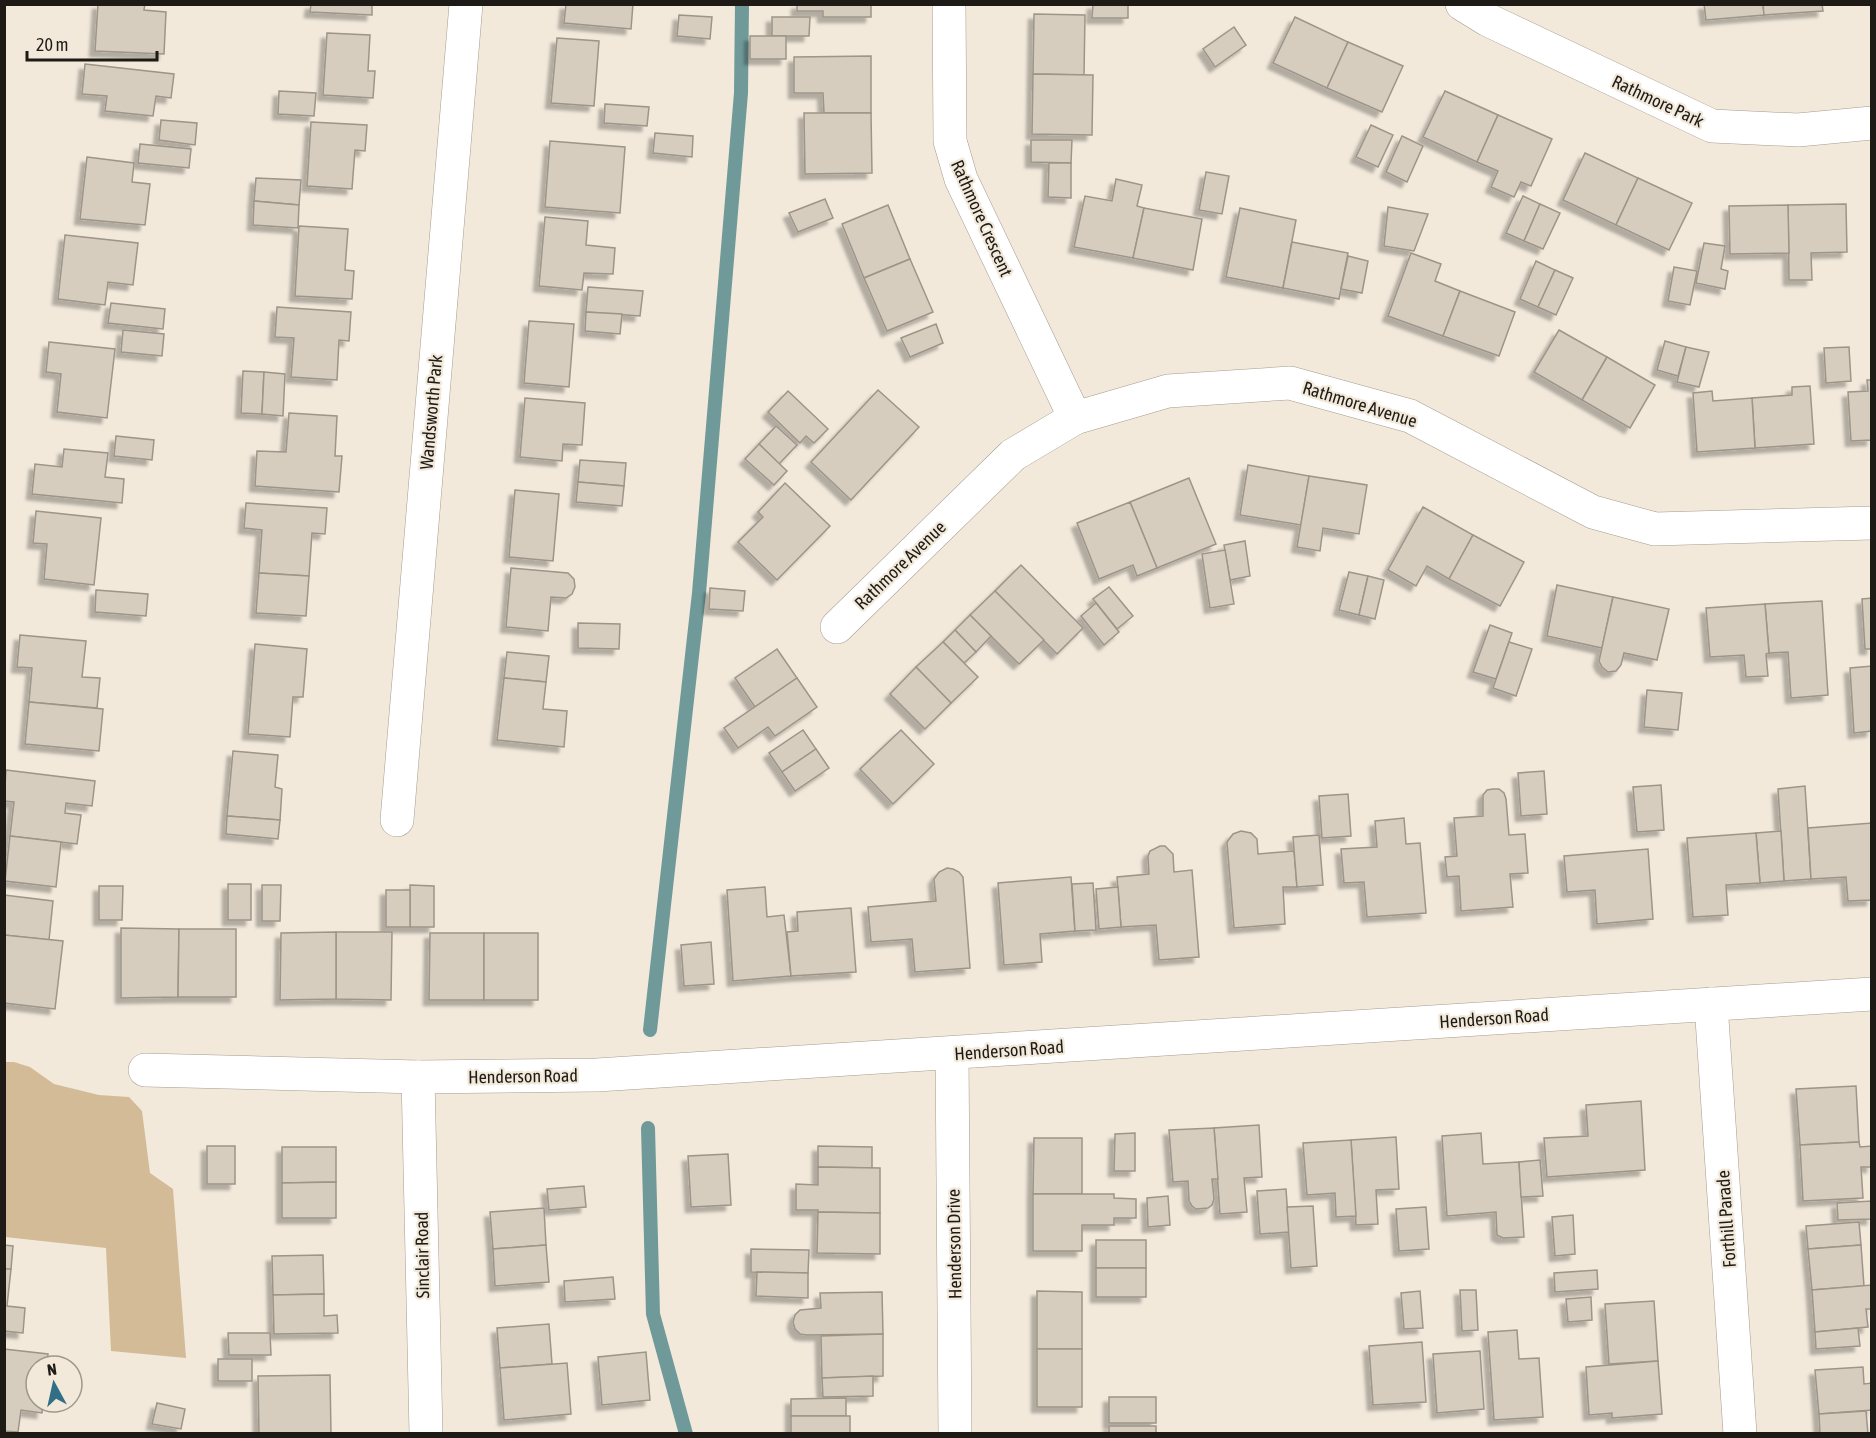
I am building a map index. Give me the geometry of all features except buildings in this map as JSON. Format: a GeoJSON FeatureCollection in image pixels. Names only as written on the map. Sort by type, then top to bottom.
{"type":"FeatureCollection","features":[{"type":"Feature","properties":{"kind":"street","name":"Wandsworth Park"},"geometry":{"type":"LineString","coordinates":[[397,820],[466,4]]}},
{"type":"Feature","properties":{"kind":"street","name":"Rathmore Crescent"},"geometry":{"type":"LineString","coordinates":[[949,4],[950,141],[961,179],[1075,418]]}},
{"type":"Feature","properties":{"kind":"street","name":"Rathmore Park"},"geometry":{"type":"LineString","coordinates":[[1461,4],[1488,20],[1712,126],[1798,130],[1872,123]]}},
{"type":"Feature","properties":{"kind":"street","name":"Rathmore Avenue"},"geometry":{"type":"LineString","coordinates":[[837,627],[1013,455],[1075,418],[1168,391],[1290,383],[1410,416],[1593,512],[1655,529],[1872,523]]}},
{"type":"Feature","properties":{"kind":"street","name":"Henderson Road"},"geometry":{"type":"LineString","coordinates":[[145,1070],[418,1077],[597,1075],[1872,994]]}},
{"type":"Feature","properties":{"kind":"street","name":"Forthill Parade"},"geometry":{"type":"LineString","coordinates":[[1711,1004],[1740,1434]]}},
{"type":"Feature","properties":{"kind":"street","name":"Henderson Drive"},"geometry":{"type":"LineString","coordinates":[[952,1054],[956,1434]]}},
{"type":"Feature","properties":{"kind":"street","name":"Sinclair Road"},"geometry":{"type":"LineString","coordinates":[[418,1077],[426,1434]]}},
{"type":"Feature","properties":{"kind":"shaded area"},"geometry":{"type":"Polygon","coordinates":[[[4,1062],[14,1062],[30,1067],[54,1084],[99,1095],[129,1097],[142,1111],[150,1173],[173,1189],[186,1358],[111,1351],[106,1248],[5,1237],[4,1062]]]}},
{"type":"Feature","properties":{"kind":"waterway"},"geometry":{"type":"LineString","coordinates":[[650,1030],[699,593],[741,93],[742,4]]}},
{"type":"Feature","properties":{"kind":"waterway"},"geometry":{"type":"LineString","coordinates":[[648,1128],[653,1314],[686,1434]]}}]}
